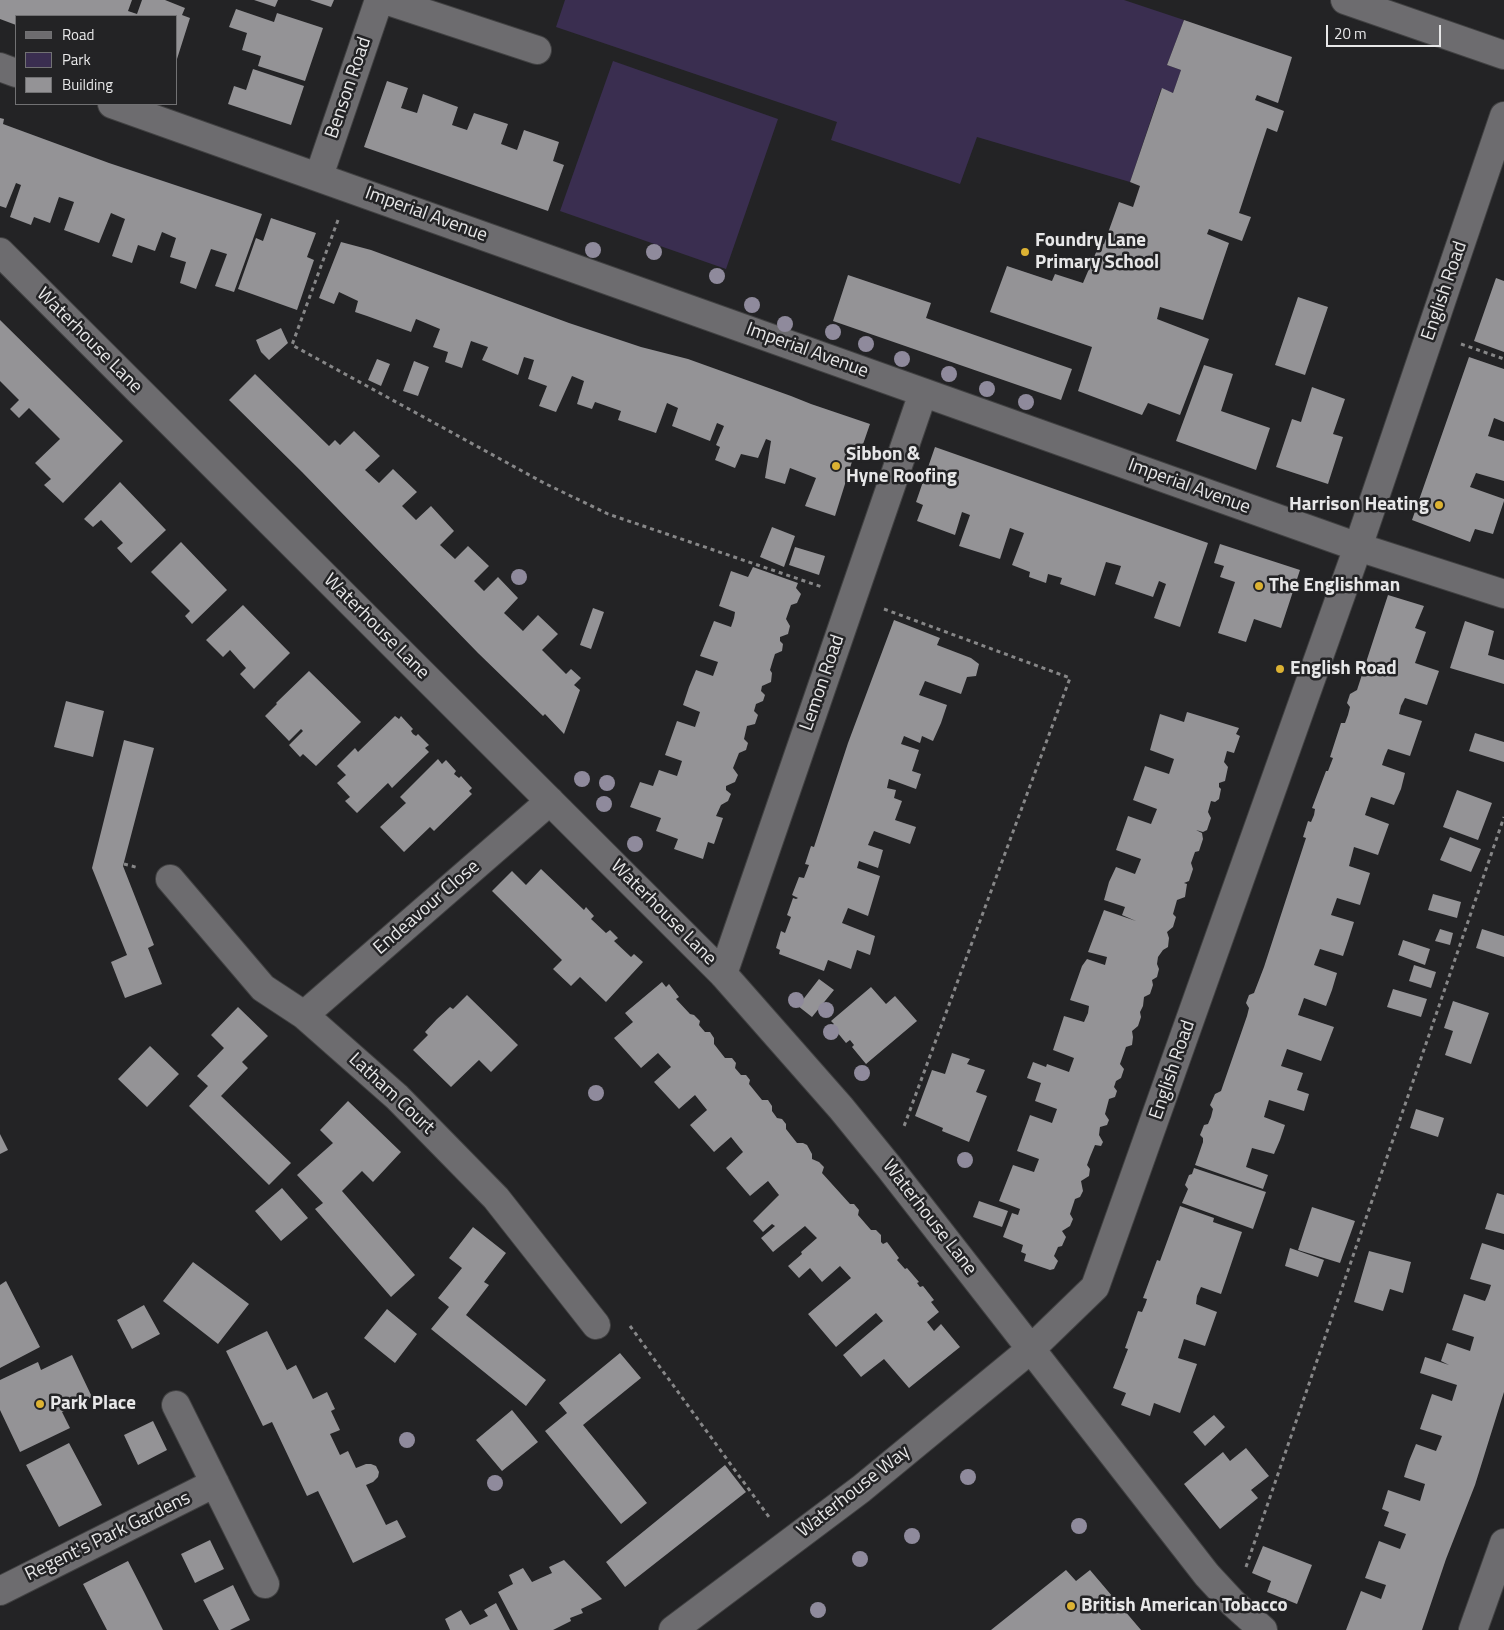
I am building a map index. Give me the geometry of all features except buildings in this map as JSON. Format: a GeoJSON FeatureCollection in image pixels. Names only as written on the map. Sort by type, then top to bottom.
{"type":"FeatureCollection","features":[{"type":"Feature","properties":{"kind":"street","name":"Benson Road"},"geometry":{"type":"LineString","coordinates":[[319,176],[379,0]]}},
{"type":"Feature","properties":{"kind":"street"},"geometry":{"type":"LineString","coordinates":[[385,0],[537,50]]}},
{"type":"Feature","properties":{"kind":"street"},"geometry":{"type":"LineString","coordinates":[[1346,0],[1504,55]]}},
{"type":"Feature","properties":{"kind":"street"},"geometry":{"type":"LineString","coordinates":[[0,68],[15,73]]}},
{"type":"Feature","properties":{"kind":"street","name":"Imperial Avenue"},"geometry":{"type":"LineString","coordinates":[[115,105],[350,187],[1358,547],[1504,594]]}},
{"type":"Feature","properties":{"kind":"street","name":"English Road"},"geometry":{"type":"LineString","coordinates":[[1031,1348],[1096,1287],[1358,547],[1504,116]]}},
{"type":"Feature","properties":{"kind":"street","name":"Waterhouse Lane"},"geometry":{"type":"LineString","coordinates":[[0,252],[723,974],[841,1108],[889,1167],[1207,1575],[1263,1630]]}},
{"type":"Feature","properties":{"kind":"street","name":"Lemon Road"},"geometry":{"type":"LineString","coordinates":[[723,974],[923,393]]}},
{"type":"Feature","properties":{"kind":"street","name":"Endeavour Close"},"geometry":{"type":"LineString","coordinates":[[304,1015],[550,801]]}},
{"type":"Feature","properties":{"kind":"street","name":"Latham Court"},"geometry":{"type":"LineString","coordinates":[[170,879],[263,988],[304,1015],[397,1097],[496,1198],[596,1325]]}},
{"type":"Feature","properties":{"kind":"street","name":"Waterhouse Way"},"geometry":{"type":"LineString","coordinates":[[673,1630],[861,1489],[1031,1348]]}},
{"type":"Feature","properties":{"kind":"street"},"geometry":{"type":"LineString","coordinates":[[176,1405],[265,1584]]}},
{"type":"Feature","properties":{"kind":"street","name":"Regent's Park Gardens"},"geometry":{"type":"LineString","coordinates":[[0,1590],[215,1483]]}},
{"type":"Feature","properties":{"kind":"street"},"geometry":{"type":"LineString","coordinates":[[1473,1630],[1504,1542]]}},
{"type":"Feature","properties":{"kind":"path"},"geometry":{"type":"LineString","coordinates":[[350,187],[292,345],[544,484],[608,514],[853,598],[1070,678],[889,1167]]}},
{"type":"Feature","properties":{"kind":"path"},"geometry":{"type":"LineString","coordinates":[[1430,334],[1504,359]]}},
{"type":"Feature","properties":{"kind":"path"},"geometry":{"type":"LineString","coordinates":[[1234,1603],[1504,817]]}},
{"type":"Feature","properties":{"kind":"path"},"geometry":{"type":"LineString","coordinates":[[596,1325],[604,1335],[624,1319],[790,1543]]}},
{"type":"Feature","properties":{"kind":"green space"},"geometry":{"type":"Polygon","coordinates":[[[565,0],[1124,0],[1184,20],[1167,65],[1181,70],[1173,93],[1161,89],[1130,182],[977,137],[960,184],[831,140],[837,122],[556,27],[565,0]]]}},
{"type":"Feature","properties":{"kind":"green space"},"geometry":{"type":"Polygon","coordinates":[[[613,61],[778,119],[726,269],[560,211],[613,61]]]}},
{"type":"Feature","properties":{"kind":"place","name":"Foundry Lane Primary School"},"geometry":{"type":"Point","coordinates":[1025,252]}},
{"type":"Feature","properties":{"kind":"place","name":"Sibbon & Hyne Roofing"},"geometry":{"type":"Point","coordinates":[836,466]}},
{"type":"Feature","properties":{"kind":"place","name":"Harrison Heating"},"geometry":{"type":"Point","coordinates":[1439,505]}},
{"type":"Feature","properties":{"kind":"place","name":"The Englishman"},"geometry":{"type":"Point","coordinates":[1259,586]}},
{"type":"Feature","properties":{"kind":"place","name":"English Road"},"geometry":{"type":"Point","coordinates":[1280,669]}},
{"type":"Feature","properties":{"kind":"place","name":"Park Place"},"geometry":{"type":"Point","coordinates":[40,1404]}},
{"type":"Feature","properties":{"kind":"place","name":"British American Tobacco"},"geometry":{"type":"Point","coordinates":[1071,1606]}}]}
